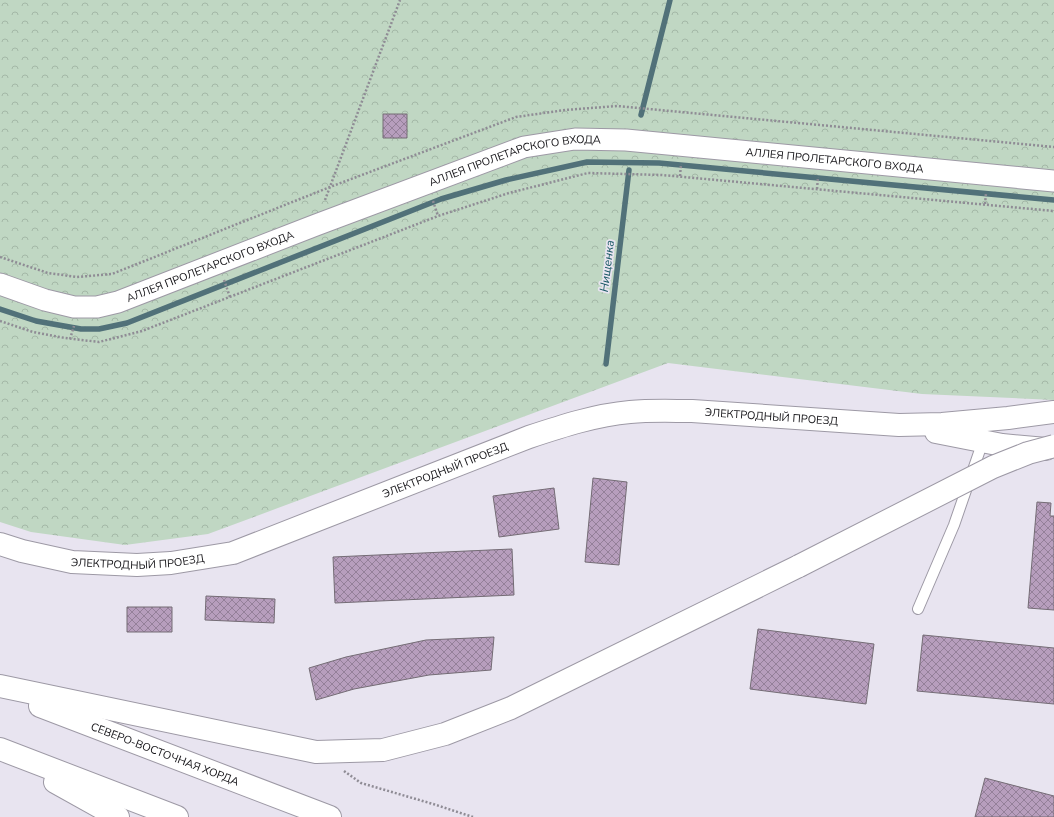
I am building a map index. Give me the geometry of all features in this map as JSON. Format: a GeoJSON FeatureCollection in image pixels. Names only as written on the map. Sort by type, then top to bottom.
{"type":"FeatureCollection","features":[{"type":"Feature","properties":{"kind":"main road","name":"ЭЛЕКТРОДНЫЙ ПРОЕЗД"},"geometry":{"type":"LineString","coordinates":[[0,544],[72,562],[137,565],[171,563],[234,553],[529,437],[565,425],[630,412],[663,410],[692,411],[899,425],[979,421],[1054,412]]}},
{"type":"Feature","properties":{"kind":"main road","name":"ЭЛЕКТРОДНЫЙ ПРОЕЗД"},"geometry":{"type":"LineString","coordinates":[[899,425],[1002,445],[1054,449]]}},
{"type":"Feature","properties":{"kind":"main road"},"geometry":{"type":"LineString","coordinates":[[0,686],[316,752],[383,750],[445,734],[511,708],[799,566],[993,467],[1028,452],[1054,446]]}},
{"type":"Feature","properties":{"kind":"main road","name":"СЕВЕРО-ВОСТОЧНАЯ ХОРДА"},"geometry":{"type":"LineString","coordinates":[[0,690],[330,817]]}},
{"type":"Feature","properties":{"kind":"main road"},"geometry":{"type":"LineString","coordinates":[[0,750],[118,817]]}},
{"type":"Feature","properties":{"kind":"main road"},"geometry":{"type":"LineString","coordinates":[[0,750],[177,817]]}},
{"type":"Feature","properties":{"kind":"street","name":"АЛЛЕЯ ПРОЛЕТАРСКОГО ВХОДА"},"geometry":{"type":"LineString","coordinates":[[0,284],[46,300],[74,307],[97,307],[118,302],[316,225],[524,148],[575,139],[626,140],[1054,181]]}},
{"type":"Feature","properties":{"kind":"lane"},"geometry":{"type":"LineString","coordinates":[[918,609],[954,525],[983,441]]}},
{"type":"Feature","properties":{"kind":"path"},"geometry":{"type":"LineString","coordinates":[[316,225],[400,0]]}},
{"type":"Feature","properties":{"kind":"path"},"geometry":{"type":"LineString","coordinates":[[0,257],[48,273],[77,277],[112,274],[330,187],[516,118],[565,110],[617,106],[1054,146]]}},
{"type":"Feature","properties":{"kind":"path"},"geometry":{"type":"LineString","coordinates":[[680,176],[681,168]]}},
{"type":"Feature","properties":{"kind":"path"},"geometry":{"type":"LineString","coordinates":[[0,321],[33,332],[70,339],[99,342],[142,331],[438,216],[509,193],[588,172],[680,176],[1054,211]]}},
{"type":"Feature","properties":{"kind":"path"},"geometry":{"type":"LineString","coordinates":[[817,189],[818,181]]}},
{"type":"Feature","properties":{"kind":"path"},"geometry":{"type":"LineString","coordinates":[[985,204],[986,197]]}},
{"type":"Feature","properties":{"kind":"path"},"geometry":{"type":"LineString","coordinates":[[435,207],[438,216]]}},
{"type":"Feature","properties":{"kind":"path"},"geometry":{"type":"LineString","coordinates":[[224,280],[230,297]]}},
{"type":"Feature","properties":{"kind":"path"},"geometry":{"type":"LineString","coordinates":[[70,339],[73,330]]}},
{"type":"Feature","properties":{"kind":"path"},"geometry":{"type":"LineString","coordinates":[[342,770],[361,783],[473,817]]}},
{"type":"Feature","properties":{"kind":"green space"},"geometry":{"type":"Polygon","coordinates":[[[0,0],[1054,0],[1054,400],[922,394],[668,363],[208,534],[125,545],[31,532],[0,522],[0,0]]]}},
{"type":"Feature","properties":{"kind":"building"},"geometry":{"type":"Polygon","coordinates":[[[383,114],[407,114],[407,138],[383,138],[383,114]]]}},
{"type":"Feature","properties":{"kind":"building"},"geometry":{"type":"Polygon","coordinates":[[[593,478],[627,482],[619,565],[585,562],[593,478]]]}},
{"type":"Feature","properties":{"kind":"building"},"geometry":{"type":"Polygon","coordinates":[[[554,488],[559,529],[499,537],[493,496],[554,488]]]}},
{"type":"Feature","properties":{"kind":"building"},"geometry":{"type":"Polygon","coordinates":[[[1037,502],[1051,503],[1050,516],[1054,516],[1054,610],[1028,608],[1037,502]]]}},
{"type":"Feature","properties":{"kind":"building"},"geometry":{"type":"Polygon","coordinates":[[[512,549],[514,595],[335,603],[333,557],[512,549]]]}},
{"type":"Feature","properties":{"kind":"building"},"geometry":{"type":"Polygon","coordinates":[[[206,596],[275,599],[274,623],[205,620],[206,596]]]}},
{"type":"Feature","properties":{"kind":"building"},"geometry":{"type":"Polygon","coordinates":[[[127,607],[172,607],[172,632],[127,632],[127,607]]]}},
{"type":"Feature","properties":{"kind":"building"},"geometry":{"type":"Polygon","coordinates":[[[758,629],[874,644],[866,704],[750,689],[758,629]]]}},
{"type":"Feature","properties":{"kind":"building"},"geometry":{"type":"Polygon","coordinates":[[[923,635],[1054,648],[1054,704],[917,691],[923,635]]]}},
{"type":"Feature","properties":{"kind":"building"},"geometry":{"type":"Polygon","coordinates":[[[494,637],[491,670],[429,675],[354,689],[316,700],[309,668],[346,657],[426,640],[494,637]]]}},
{"type":"Feature","properties":{"kind":"building"},"geometry":{"type":"Polygon","coordinates":[[[985,778],[1054,796],[1054,817],[975,817],[985,778]]]}},
{"type":"Feature","properties":{"kind":"waterway","name":"Нищенка"},"geometry":{"type":"LineString","coordinates":[[641,115],[670,0]]}},
{"type":"Feature","properties":{"kind":"waterway"},"geometry":{"type":"LineString","coordinates":[[0,309],[36,321],[81,329],[99,329],[127,323],[441,199],[506,180],[587,162],[659,163],[1054,200]]}},
{"type":"Feature","properties":{"kind":"waterway","name":"Нищенка"},"geometry":{"type":"LineString","coordinates":[[606,364],[629,170]]}}]}
